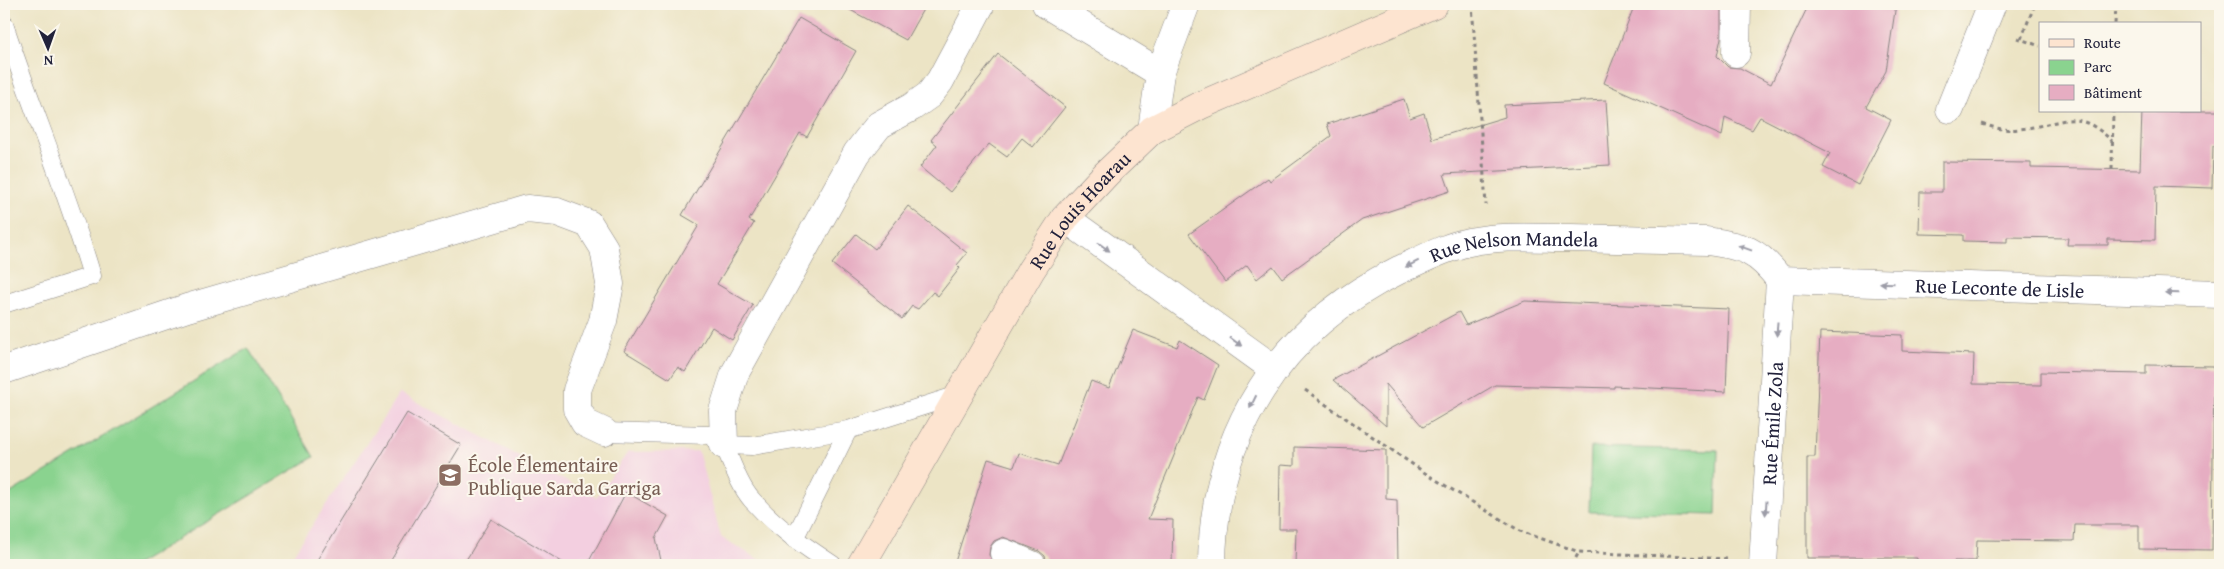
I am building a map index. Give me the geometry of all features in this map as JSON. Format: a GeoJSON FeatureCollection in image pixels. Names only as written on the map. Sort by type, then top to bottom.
{"type":"FeatureCollection","features":[{"type":"Feature","properties":{"kind":"main road","name":"Rue Louis Hoarau"},"geometry":{"type":"LineString","coordinates":[[861,565],[1031,270],[1065,218],[1106,174],[1152,130],[1199,106],[1434,4]]}},
{"type":"Feature","properties":{"kind":"street"},"geometry":{"type":"LineString","coordinates":[[724,445],[723,411],[735,373],[857,153],[879,125],[929,95],[940,81],[981,4]]}},
{"type":"Feature","properties":{"kind":"street"},"geometry":{"type":"LineString","coordinates":[[1046,4],[1160,72]]}},
{"type":"Feature","properties":{"kind":"street"},"geometry":{"type":"LineString","coordinates":[[1152,130],[1160,72],[1186,4]]}},
{"type":"Feature","properties":{"kind":"street"},"geometry":{"type":"LineString","coordinates":[[1736,53],[1737,4]]}},
{"type":"Feature","properties":{"kind":"street"},"geometry":{"type":"LineString","coordinates":[[1950,109],[1992,4]]}},
{"type":"Feature","properties":{"kind":"street"},"geometry":{"type":"LineString","coordinates":[[4,370],[187,308],[527,209],[557,212],[589,224],[604,248],[610,284],[603,321],[577,390],[577,409],[585,423],[604,432]]}},
{"type":"Feature","properties":{"kind":"street"},"geometry":{"type":"LineString","coordinates":[[1065,218],[1274,369]]}},
{"type":"Feature","properties":{"kind":"street","name":"Rue Nelson Mandela"},"geometry":{"type":"LineString","coordinates":[[1212,565],[1212,531],[1222,481],[1234,445],[1255,398],[1274,369],[1323,318],[1366,286],[1428,256],[1469,242],[1508,237],[1707,241],[1736,245],[1753,251],[1769,264],[1780,280]]}},
{"type":"Feature","properties":{"kind":"street","name":"Rue Leconte de Lisle"},"geometry":{"type":"LineString","coordinates":[[1780,280],[2220,294]]}},
{"type":"Feature","properties":{"kind":"street","name":"Rue Émile Zola"},"geometry":{"type":"LineString","coordinates":[[1763,563],[1780,280]]}},
{"type":"Feature","properties":{"kind":"street"},"geometry":{"type":"LineString","coordinates":[[1004,553],[1032,565]]}},
{"type":"Feature","properties":{"kind":"lane"},"geometry":{"type":"LineString","coordinates":[[4,24],[32,108],[72,208],[92,276],[4,304]]}},
{"type":"Feature","properties":{"kind":"lane"},"geometry":{"type":"LineString","coordinates":[[604,432],[709,435],[724,445],[752,446],[848,430],[958,395]]}},
{"type":"Feature","properties":{"kind":"lane"},"geometry":{"type":"LineString","coordinates":[[794,539],[848,430]]}},
{"type":"Feature","properties":{"kind":"lane"},"geometry":{"type":"LineString","coordinates":[[724,445],[736,473],[751,499],[794,539],[833,565]]}},
{"type":"Feature","properties":{"kind":"path"},"geometry":{"type":"LineString","coordinates":[[1472,4],[1488,240]]}},
{"type":"Feature","properties":{"kind":"path"},"geometry":{"type":"LineString","coordinates":[[2020,39],[2035,4]]}},
{"type":"Feature","properties":{"kind":"path"},"geometry":{"type":"LineString","coordinates":[[2115,22],[2116,4]]}},
{"type":"Feature","properties":{"kind":"path"},"geometry":{"type":"LineString","coordinates":[[1950,109],[1975,123],[2002,130],[2021,129],[2059,120],[2077,119],[2098,127],[2112,141]]}},
{"type":"Feature","properties":{"kind":"path"},"geometry":{"type":"LineString","coordinates":[[2112,112],[2112,169]]}},
{"type":"Feature","properties":{"kind":"path"},"geometry":{"type":"LineString","coordinates":[[1274,369],[1428,474],[1520,531],[1579,552],[1763,563]]}},
{"type":"Feature","properties":{"kind":"path"},"geometry":{"type":"LineString","coordinates":[[1572,565],[1579,552]]}},
{"type":"Feature","properties":{"kind":"shaded area","name":"École Élementaire Publique Sarda Garriga"},"geometry":{"type":"Polygon","coordinates":[[[400,393],[596,497],[628,452],[698,451],[721,537],[768,565],[286,565],[400,393]]]}},
{"type":"Feature","properties":{"kind":"green space"},"geometry":{"type":"Polygon","coordinates":[[[248,348],[314,457],[135,565],[4,565],[4,497],[248,348]]]}},
{"type":"Feature","properties":{"kind":"green space"},"geometry":{"type":"Polygon","coordinates":[[[1591,447],[1718,450],[1716,515],[1589,512],[1591,447]]]}},
{"type":"Feature","properties":{"kind":"building"},"geometry":{"type":"Polygon","coordinates":[[[839,4],[926,4],[906,40],[839,4]]]}},
{"type":"Feature","properties":{"kind":"building"},"geometry":{"type":"Polygon","coordinates":[[[1635,4],[1721,4],[1721,38],[1717,56],[1728,67],[1740,68],[1771,84],[1809,4],[1896,4],[1886,71],[1866,107],[1891,120],[1858,185],[1823,167],[1830,153],[1760,117],[1752,130],[1725,117],[1722,136],[1604,83],[1635,4]]]}},
{"type":"Feature","properties":{"kind":"building"},"geometry":{"type":"Polygon","coordinates":[[[799,18],[856,51],[807,137],[800,133],[749,220],[754,223],[717,284],[753,305],[732,340],[712,327],[685,372],[678,367],[670,379],[624,351],[699,225],[682,215],[799,18]]]}},
{"type":"Feature","properties":{"kind":"building"},"geometry":{"type":"Polygon","coordinates":[[[998,54],[1065,107],[1033,147],[1022,138],[1007,157],[989,144],[950,192],[920,167],[937,145],[931,140],[998,54]]]}},
{"type":"Feature","properties":{"kind":"building"},"geometry":{"type":"Polygon","coordinates":[[[1404,99],[1410,118],[1424,113],[1432,139],[1505,117],[1504,105],[1606,100],[1610,165],[1444,174],[1450,191],[1362,220],[1282,278],[1273,266],[1257,279],[1247,265],[1225,282],[1189,234],[1268,178],[1270,181],[1331,136],[1327,124],[1404,99]]]}},
{"type":"Feature","properties":{"kind":"building"},"geometry":{"type":"Polygon","coordinates":[[[2220,111],[2220,146],[2213,146],[2212,188],[2156,186],[2155,240],[2108,239],[2108,245],[2067,245],[2068,238],[2007,237],[2007,242],[1963,241],[1963,235],[1919,234],[1920,192],[1942,192],[1942,162],[2031,163],[2031,168],[2140,170],[2142,112],[2220,111]]]}},
{"type":"Feature","properties":{"kind":"building"},"geometry":{"type":"Polygon","coordinates":[[[908,206],[967,253],[957,265],[960,268],[938,296],[933,292],[918,309],[912,306],[902,319],[832,264],[856,234],[875,249],[908,206]]]}},
{"type":"Feature","properties":{"kind":"building"},"geometry":{"type":"Polygon","coordinates":[[[1525,301],[1729,309],[1726,392],[1614,386],[1614,388],[1495,385],[1423,427],[1386,384],[1386,426],[1333,380],[1459,312],[1466,325],[1525,301]]]}},
{"type":"Feature","properties":{"kind":"building"},"geometry":{"type":"Polygon","coordinates":[[[1133,330],[1177,347],[1180,340],[1218,365],[1204,400],[1198,397],[1148,519],[1173,520],[1172,565],[1047,565],[1045,556],[1039,551],[1003,537],[994,541],[990,547],[989,555],[995,565],[954,565],[988,459],[1014,467],[1019,453],[1058,465],[1091,381],[1109,388],[1133,330]]]}},
{"type":"Feature","properties":{"kind":"building"},"geometry":{"type":"Polygon","coordinates":[[[1820,332],[1902,335],[1902,351],[1974,354],[1973,384],[2041,385],[2041,372],[2146,374],[2146,365],[2214,366],[2212,550],[2139,549],[2139,525],[2075,525],[2074,541],[1977,540],[1976,561],[1954,561],[1954,565],[1917,565],[1917,558],[1807,558],[1807,457],[1815,457],[1820,332]]]}},
{"type":"Feature","properties":{"kind":"building"},"geometry":{"type":"Polygon","coordinates":[[[407,413],[461,445],[388,565],[314,565],[407,413]]]}},
{"type":"Feature","properties":{"kind":"building"},"geometry":{"type":"Polygon","coordinates":[[[1294,447],[1386,450],[1386,499],[1397,500],[1398,565],[1295,565],[1296,529],[1279,529],[1280,465],[1294,466],[1294,447]]]}},
{"type":"Feature","properties":{"kind":"building"},"geometry":{"type":"Polygon","coordinates":[[[626,492],[668,516],[656,538],[662,565],[587,565],[626,492]]]}},
{"type":"Feature","properties":{"kind":"building"},"geometry":{"type":"Polygon","coordinates":[[[491,519],[567,565],[463,565],[491,519]]]}},
{"type":"Feature","properties":{"kind":"place","name":"École Élementaire Publique Sarda Garriga"},"geometry":{"type":"Point","coordinates":[450,475]}}]}
